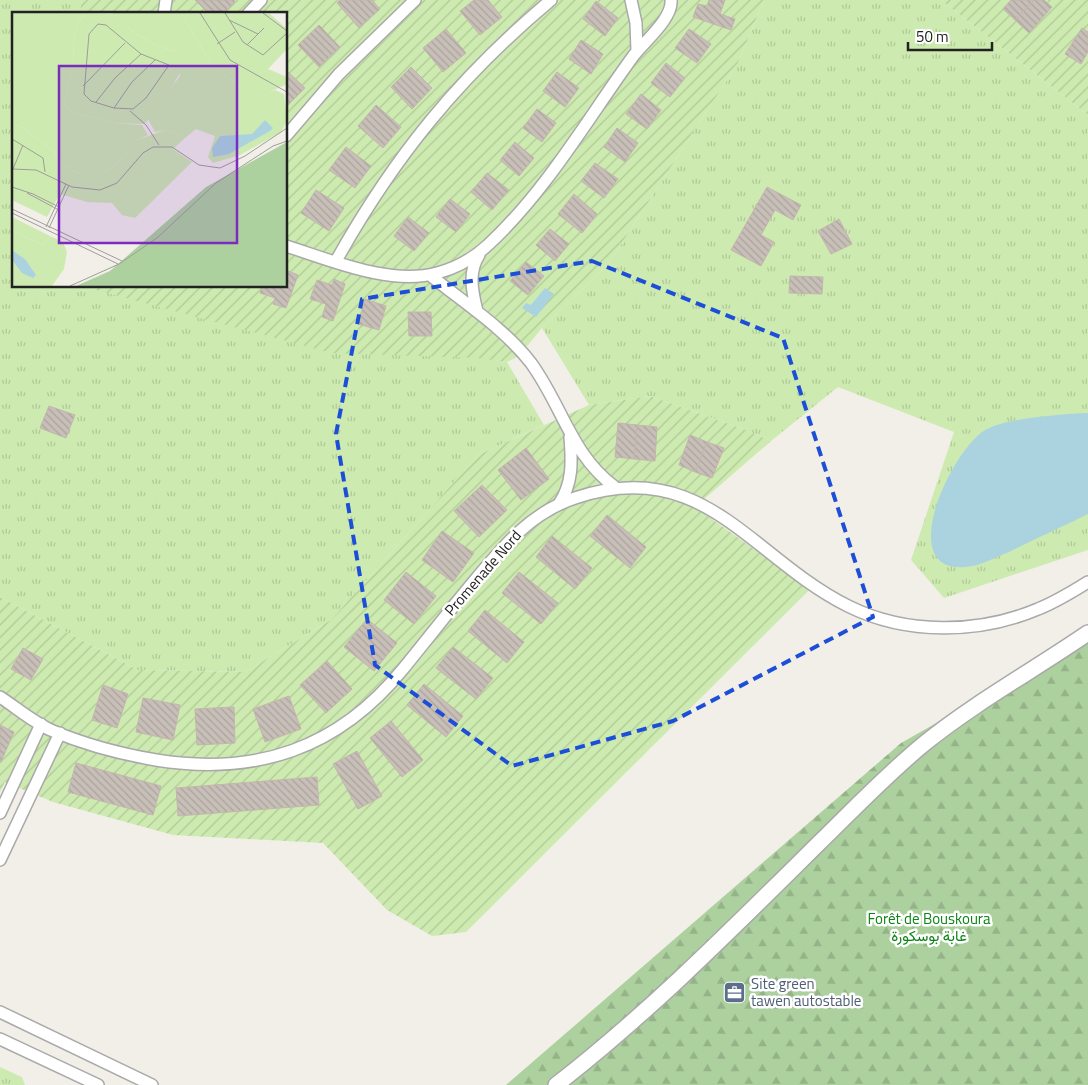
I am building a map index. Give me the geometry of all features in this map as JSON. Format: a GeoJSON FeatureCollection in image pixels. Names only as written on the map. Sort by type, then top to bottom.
{"type":"FeatureCollection","features":[{"type":"Feature","properties":{"kind":"street"},"geometry":{"type":"LineString","coordinates":[[250,12],[261,0]]}},
{"type":"Feature","properties":{"kind":"street"},"geometry":{"type":"LineString","coordinates":[[288,134],[339,74],[415,0]]}},
{"type":"Feature","properties":{"kind":"street"},"geometry":{"type":"LineString","coordinates":[[336,261],[380,186],[430,120],[491,54],[551,0]]}},
{"type":"Feature","properties":{"kind":"street"},"geometry":{"type":"LineString","coordinates":[[631,0],[636,23],[637,51]]}},
{"type":"Feature","properties":{"kind":"street"},"geometry":{"type":"LineString","coordinates":[[288,247],[394,276],[430,275],[459,266],[481,252],[529,201],[637,51],[667,16],[671,7],[671,0]]}},
{"type":"Feature","properties":{"kind":"street"},"geometry":{"type":"LineString","coordinates":[[477,311],[472,272],[481,252]]}},
{"type":"Feature","properties":{"kind":"street"},"geometry":{"type":"LineString","coordinates":[[430,275],[477,311],[529,361],[550,393],[589,465],[616,488]]}},
{"type":"Feature","properties":{"kind":"street"},"geometry":{"type":"LineString","coordinates":[[559,504],[566,493],[571,477],[569,431]]}},
{"type":"Feature","properties":{"kind":"street","name":"Promenade Nord"},"geometry":{"type":"LineString","coordinates":[[0,697],[41,724],[60,733],[80,742],[119,753],[167,762],[203,764],[262,761],[288,754],[344,726],[378,697],[514,536],[532,520],[559,504],[576,497],[616,488],[659,490],[689,498],[712,508],[830,596],[867,614],[907,624],[944,628],[995,623],[1038,609],[1088,582]]}},
{"type":"Feature","properties":{"kind":"street"},"geometry":{"type":"LineString","coordinates":[[556,1085],[599,1052],[652,1005],[863,800],[925,743],[976,706],[1088,633]]}},
{"type":"Feature","properties":{"kind":"street"},"geometry":{"type":"LineString","coordinates":[[0,813],[41,724]]}},
{"type":"Feature","properties":{"kind":"street"},"geometry":{"type":"LineString","coordinates":[[0,860],[60,733]]}},
{"type":"Feature","properties":{"kind":"street"},"geometry":{"type":"LineString","coordinates":[[0,1012],[152,1085]]}},
{"type":"Feature","properties":{"kind":"street"},"geometry":{"type":"LineString","coordinates":[[0,1038],[98,1085]]}},
{"type":"Feature","properties":{"kind":"highlighted area"},"geometry":{"type":"Polygon","coordinates":[[[592,261],[783,338],[873,617],[673,721],[512,766],[375,665],[336,434],[362,299],[592,261]]]}},
{"type":"Feature","properties":{"kind":"green space"},"geometry":{"type":"Polygon","coordinates":[[[0,0],[82,0],[79,12],[12,12],[12,288],[92,288],[182,312],[507,362],[544,425],[478,455],[331,620],[245,672],[138,670],[0,597],[0,0]]]}},
{"type":"Feature","properties":{"kind":"green space"},"geometry":{"type":"Polygon","coordinates":[[[82,0],[764,0],[738,63],[609,263],[542,328],[519,356],[507,362],[477,358],[331,353],[89,288],[288,288],[288,12],[79,12],[82,0]]]}},
{"type":"Feature","properties":{"kind":"green space"},"geometry":{"type":"Polygon","coordinates":[[[764,0],[941,0],[1088,115],[1088,550],[944,598],[911,560],[954,432],[838,387],[771,441],[746,430],[650,396],[589,405],[542,328],[609,263],[738,63],[764,0]]]}},
{"type":"Feature","properties":{"kind":"green space"},"geometry":{"type":"Polygon","coordinates":[[[941,0],[1088,0],[1088,115],[941,0]]]}},
{"type":"Feature","properties":{"kind":"green space"},"geometry":{"type":"Polygon","coordinates":[[[650,396],[746,430],[771,441],[695,507],[810,589],[466,932],[432,936],[387,910],[323,843],[173,835],[53,802],[5,782],[0,792],[0,597],[138,670],[245,672],[331,620],[478,455],[589,405],[650,396]]]}},
{"type":"Feature","properties":{"kind":"green space","name":"Forêt de Bouskoura غابة بوسكورة"},"geometry":{"type":"Polygon","coordinates":[[[1088,637],[1088,1085],[506,1085],[901,743],[1088,637]]]}},
{"type":"Feature","properties":{"kind":"green space"},"geometry":{"type":"Polygon","coordinates":[[[0,1067],[22,1077],[25,1085],[0,1085],[0,1067]]]}},
{"type":"Feature","properties":{"kind":"water"},"geometry":{"type":"Polygon","coordinates":[[[545,288],[554,294],[536,317],[522,308],[526,303],[531,305],[545,288]]]}},
{"type":"Feature","properties":{"kind":"water"},"geometry":{"type":"Polygon","coordinates":[[[1088,413],[1088,514],[982,563],[966,567],[944,564],[933,551],[931,531],[936,507],[946,482],[959,459],[973,440],[987,429],[1008,422],[1088,413]]]}},
{"type":"Feature","properties":{"kind":"building"},"geometry":{"type":"Polygon","coordinates":[[[195,0],[234,0],[235,2],[225,12],[207,12],[195,0]]]}},
{"type":"Feature","properties":{"kind":"building"},"geometry":{"type":"Polygon","coordinates":[[[340,0],[372,0],[380,9],[359,28],[337,3],[340,0]]]}},
{"type":"Feature","properties":{"kind":"building"},"geometry":{"type":"Polygon","coordinates":[[[474,0],[488,0],[502,17],[480,35],[460,11],[474,0]]]}},
{"type":"Feature","properties":{"kind":"building"},"geometry":{"type":"Polygon","coordinates":[[[709,0],[725,0],[720,14],[735,19],[731,30],[693,17],[698,4],[707,6],[709,0]]]}},
{"type":"Feature","properties":{"kind":"building"},"geometry":{"type":"Polygon","coordinates":[[[1011,0],[1034,0],[1015,20],[1003,9],[1011,0]]]}},
{"type":"Feature","properties":{"kind":"building"},"geometry":{"type":"Polygon","coordinates":[[[1034,0],[1044,0],[1052,7],[1029,33],[1015,20],[1034,0]]]}},
{"type":"Feature","properties":{"kind":"building"},"geometry":{"type":"Polygon","coordinates":[[[596,1],[618,18],[605,36],[583,19],[596,1]]]}},
{"type":"Feature","properties":{"kind":"building"},"geometry":{"type":"Polygon","coordinates":[[[319,25],[340,47],[319,67],[298,45],[319,25]]]}},
{"type":"Feature","properties":{"kind":"building"},"geometry":{"type":"Polygon","coordinates":[[[1082,28],[1088,32],[1088,52],[1081,64],[1065,54],[1082,28]]]}},
{"type":"Feature","properties":{"kind":"building"},"geometry":{"type":"Polygon","coordinates":[[[446,29],[466,53],[443,72],[423,48],[446,29]]]}},
{"type":"Feature","properties":{"kind":"building"},"geometry":{"type":"Polygon","coordinates":[[[689,29],[711,44],[697,63],[675,48],[689,29]]]}},
{"type":"Feature","properties":{"kind":"building"},"geometry":{"type":"Polygon","coordinates":[[[581,40],[603,54],[591,74],[569,59],[581,40]]]}},
{"type":"Feature","properties":{"kind":"building"},"geometry":{"type":"Polygon","coordinates":[[[666,63],[685,78],[670,97],[651,83],[666,63]]]}},
{"type":"Feature","properties":{"kind":"building"},"geometry":{"type":"Polygon","coordinates":[[[411,67],[432,88],[412,109],[391,87],[411,67]]]}},
{"type":"Feature","properties":{"kind":"building"},"geometry":{"type":"Polygon","coordinates":[[[288,72],[305,88],[288,105],[288,72]]]}},
{"type":"Feature","properties":{"kind":"building"},"geometry":{"type":"Polygon","coordinates":[[[557,72],[579,88],[565,107],[543,91],[557,72]]]}},
{"type":"Feature","properties":{"kind":"building"},"geometry":{"type":"Polygon","coordinates":[[[641,94],[661,110],[647,129],[626,114],[641,94]]]}},
{"type":"Feature","properties":{"kind":"building"},"geometry":{"type":"Polygon","coordinates":[[[376,105],[401,127],[383,148],[358,126],[376,105]]]}},
{"type":"Feature","properties":{"kind":"building"},"geometry":{"type":"Polygon","coordinates":[[[537,109],[556,123],[542,142],[523,128],[537,109]]]}},
{"type":"Feature","properties":{"kind":"building"},"geometry":{"type":"Polygon","coordinates":[[[617,128],[638,143],[625,162],[604,147],[617,128]]]}},
{"type":"Feature","properties":{"kind":"building"},"geometry":{"type":"Polygon","coordinates":[[[515,142],[534,158],[519,176],[500,160],[515,142]]]}},
{"type":"Feature","properties":{"kind":"building"},"geometry":{"type":"Polygon","coordinates":[[[346,147],[371,166],[355,188],[329,170],[346,147]]]}},
{"type":"Feature","properties":{"kind":"building"},"geometry":{"type":"Polygon","coordinates":[[[595,163],[618,179],[604,198],[581,181],[595,163]]]}},
{"type":"Feature","properties":{"kind":"building"},"geometry":{"type":"Polygon","coordinates":[[[487,173],[509,190],[492,210],[471,192],[487,173]]]}},
{"type":"Feature","properties":{"kind":"building"},"geometry":{"type":"Polygon","coordinates":[[[767,187],[801,205],[793,220],[775,210],[761,235],[774,242],[761,266],[731,250],[767,187]]]}},
{"type":"Feature","properties":{"kind":"building"},"geometry":{"type":"Polygon","coordinates":[[[316,190],[344,208],[329,231],[301,213],[316,190]]]}},
{"type":"Feature","properties":{"kind":"building"},"geometry":{"type":"Polygon","coordinates":[[[574,194],[597,214],[582,233],[558,214],[574,194]]]}},
{"type":"Feature","properties":{"kind":"building"},"geometry":{"type":"Polygon","coordinates":[[[450,199],[470,214],[456,232],[436,217],[450,199]]]}},
{"type":"Feature","properties":{"kind":"building"},"geometry":{"type":"Polygon","coordinates":[[[408,217],[429,233],[414,251],[394,236],[408,217]]]}},
{"type":"Feature","properties":{"kind":"building"},"geometry":{"type":"Polygon","coordinates":[[[839,219],[852,244],[831,254],[818,231],[839,219]]]}},
{"type":"Feature","properties":{"kind":"building"},"geometry":{"type":"Polygon","coordinates":[[[550,229],[569,244],[555,261],[536,245],[550,229]]]}},
{"type":"Feature","properties":{"kind":"building"},"geometry":{"type":"Polygon","coordinates":[[[526,262],[544,276],[528,295],[510,281],[526,262]]]}},
{"type":"Feature","properties":{"kind":"building"},"geometry":{"type":"Polygon","coordinates":[[[288,271],[298,275],[286,308],[273,304],[275,298],[260,293],[261,288],[288,288],[288,271]]]}},
{"type":"Feature","properties":{"kind":"building"},"geometry":{"type":"Polygon","coordinates":[[[790,276],[823,277],[822,294],[789,293],[790,276]]]}},
{"type":"Feature","properties":{"kind":"building"},"geometry":{"type":"Polygon","coordinates":[[[334,279],[345,284],[333,321],[322,317],[326,304],[310,299],[317,280],[332,285],[334,279]]]}},
{"type":"Feature","properties":{"kind":"building"},"geometry":{"type":"Polygon","coordinates":[[[365,299],[386,306],[379,330],[358,324],[365,299]]]}},
{"type":"Feature","properties":{"kind":"building"},"geometry":{"type":"Polygon","coordinates":[[[408,312],[431,312],[432,336],[409,336],[408,312]]]}},
{"type":"Feature","properties":{"kind":"building"},"geometry":{"type":"Polygon","coordinates":[[[49,406],[75,415],[66,438],[40,428],[49,406]]]}},
{"type":"Feature","properties":{"kind":"building"},"geometry":{"type":"Polygon","coordinates":[[[618,423],[637,425],[634,459],[615,457],[618,423]]]}},
{"type":"Feature","properties":{"kind":"building"},"geometry":{"type":"Polygon","coordinates":[[[637,425],[657,427],[655,461],[634,459],[637,425]]]}},
{"type":"Feature","properties":{"kind":"building"},"geometry":{"type":"Polygon","coordinates":[[[690,435],[707,442],[695,472],[679,465],[690,435]]]}},
{"type":"Feature","properties":{"kind":"building"},"geometry":{"type":"Polygon","coordinates":[[[707,442],[724,448],[712,478],[695,472],[707,442]]]}},
{"type":"Feature","properties":{"kind":"building"},"geometry":{"type":"Polygon","coordinates":[[[526,448],[549,479],[521,500],[498,470],[526,448]]]}},
{"type":"Feature","properties":{"kind":"building"},"geometry":{"type":"Polygon","coordinates":[[[482,485],[507,510],[479,537],[454,511],[482,485]]]}},
{"type":"Feature","properties":{"kind":"building"},"geometry":{"type":"Polygon","coordinates":[[[607,515],[646,547],[630,568],[590,536],[607,515]]]}},
{"type":"Feature","properties":{"kind":"building"},"geometry":{"type":"Polygon","coordinates":[[[442,531],[474,553],[453,582],[422,560],[442,531]]]}},
{"type":"Feature","properties":{"kind":"building"},"geometry":{"type":"Polygon","coordinates":[[[552,536],[592,568],[575,589],[536,557],[552,536]]]}},
{"type":"Feature","properties":{"kind":"building"},"geometry":{"type":"Polygon","coordinates":[[[406,572],[436,596],[414,624],[384,600],[406,572]]]}},
{"type":"Feature","properties":{"kind":"building"},"geometry":{"type":"Polygon","coordinates":[[[519,572],[558,603],[541,624],[502,593],[519,572]]]}},
{"type":"Feature","properties":{"kind":"building"},"geometry":{"type":"Polygon","coordinates":[[[485,610],[524,642],[507,663],[468,631],[485,610]]]}},
{"type":"Feature","properties":{"kind":"building"},"geometry":{"type":"Polygon","coordinates":[[[367,619],[397,643],[374,671],[344,647],[367,619]]]}},
{"type":"Feature","properties":{"kind":"building"},"geometry":{"type":"Polygon","coordinates":[[[453,647],[493,678],[476,699],[436,668],[453,647]]]}},
{"type":"Feature","properties":{"kind":"building"},"geometry":{"type":"Polygon","coordinates":[[[23,648],[43,659],[31,680],[11,669],[23,648]]]}},
{"type":"Feature","properties":{"kind":"building"},"geometry":{"type":"Polygon","coordinates":[[[327,661],[352,689],[326,713],[300,685],[327,661]]]}},
{"type":"Feature","properties":{"kind":"building"},"geometry":{"type":"Polygon","coordinates":[[[424,684],[463,716],[446,737],[407,705],[424,684]]]}},
{"type":"Feature","properties":{"kind":"building"},"geometry":{"type":"Polygon","coordinates":[[[103,685],[128,694],[117,728],[92,720],[103,685]]]}},
{"type":"Feature","properties":{"kind":"building"},"geometry":{"type":"Polygon","coordinates":[[[289,696],[301,729],[265,742],[253,709],[289,696]]]}},
{"type":"Feature","properties":{"kind":"building"},"geometry":{"type":"Polygon","coordinates":[[[143,698],[180,705],[173,740],[136,732],[143,698]]]}},
{"type":"Feature","properties":{"kind":"building"},"geometry":{"type":"Polygon","coordinates":[[[234,707],[235,743],[197,745],[195,709],[234,707]]]}},
{"type":"Feature","properties":{"kind":"building"},"geometry":{"type":"Polygon","coordinates":[[[391,721],[423,760],[402,777],[370,738],[391,721]]]}},
{"type":"Feature","properties":{"kind":"building"},"geometry":{"type":"Polygon","coordinates":[[[0,725],[14,732],[1,762],[0,762],[0,725]]]}},
{"type":"Feature","properties":{"kind":"building"},"geometry":{"type":"Polygon","coordinates":[[[357,751],[382,796],[358,809],[333,764],[357,751]]]}},
{"type":"Feature","properties":{"kind":"building"},"geometry":{"type":"Polygon","coordinates":[[[76,763],[161,786],[153,815],[68,792],[76,763]]]}},
{"type":"Feature","properties":{"kind":"building"},"geometry":{"type":"Polygon","coordinates":[[[317,777],[319,805],[178,816],[176,788],[317,777]]]}},
{"type":"Feature","properties":{"kind":"place","name":"Site green tawen autostable"},"geometry":{"type":"Point","coordinates":[735,993]}}]}
